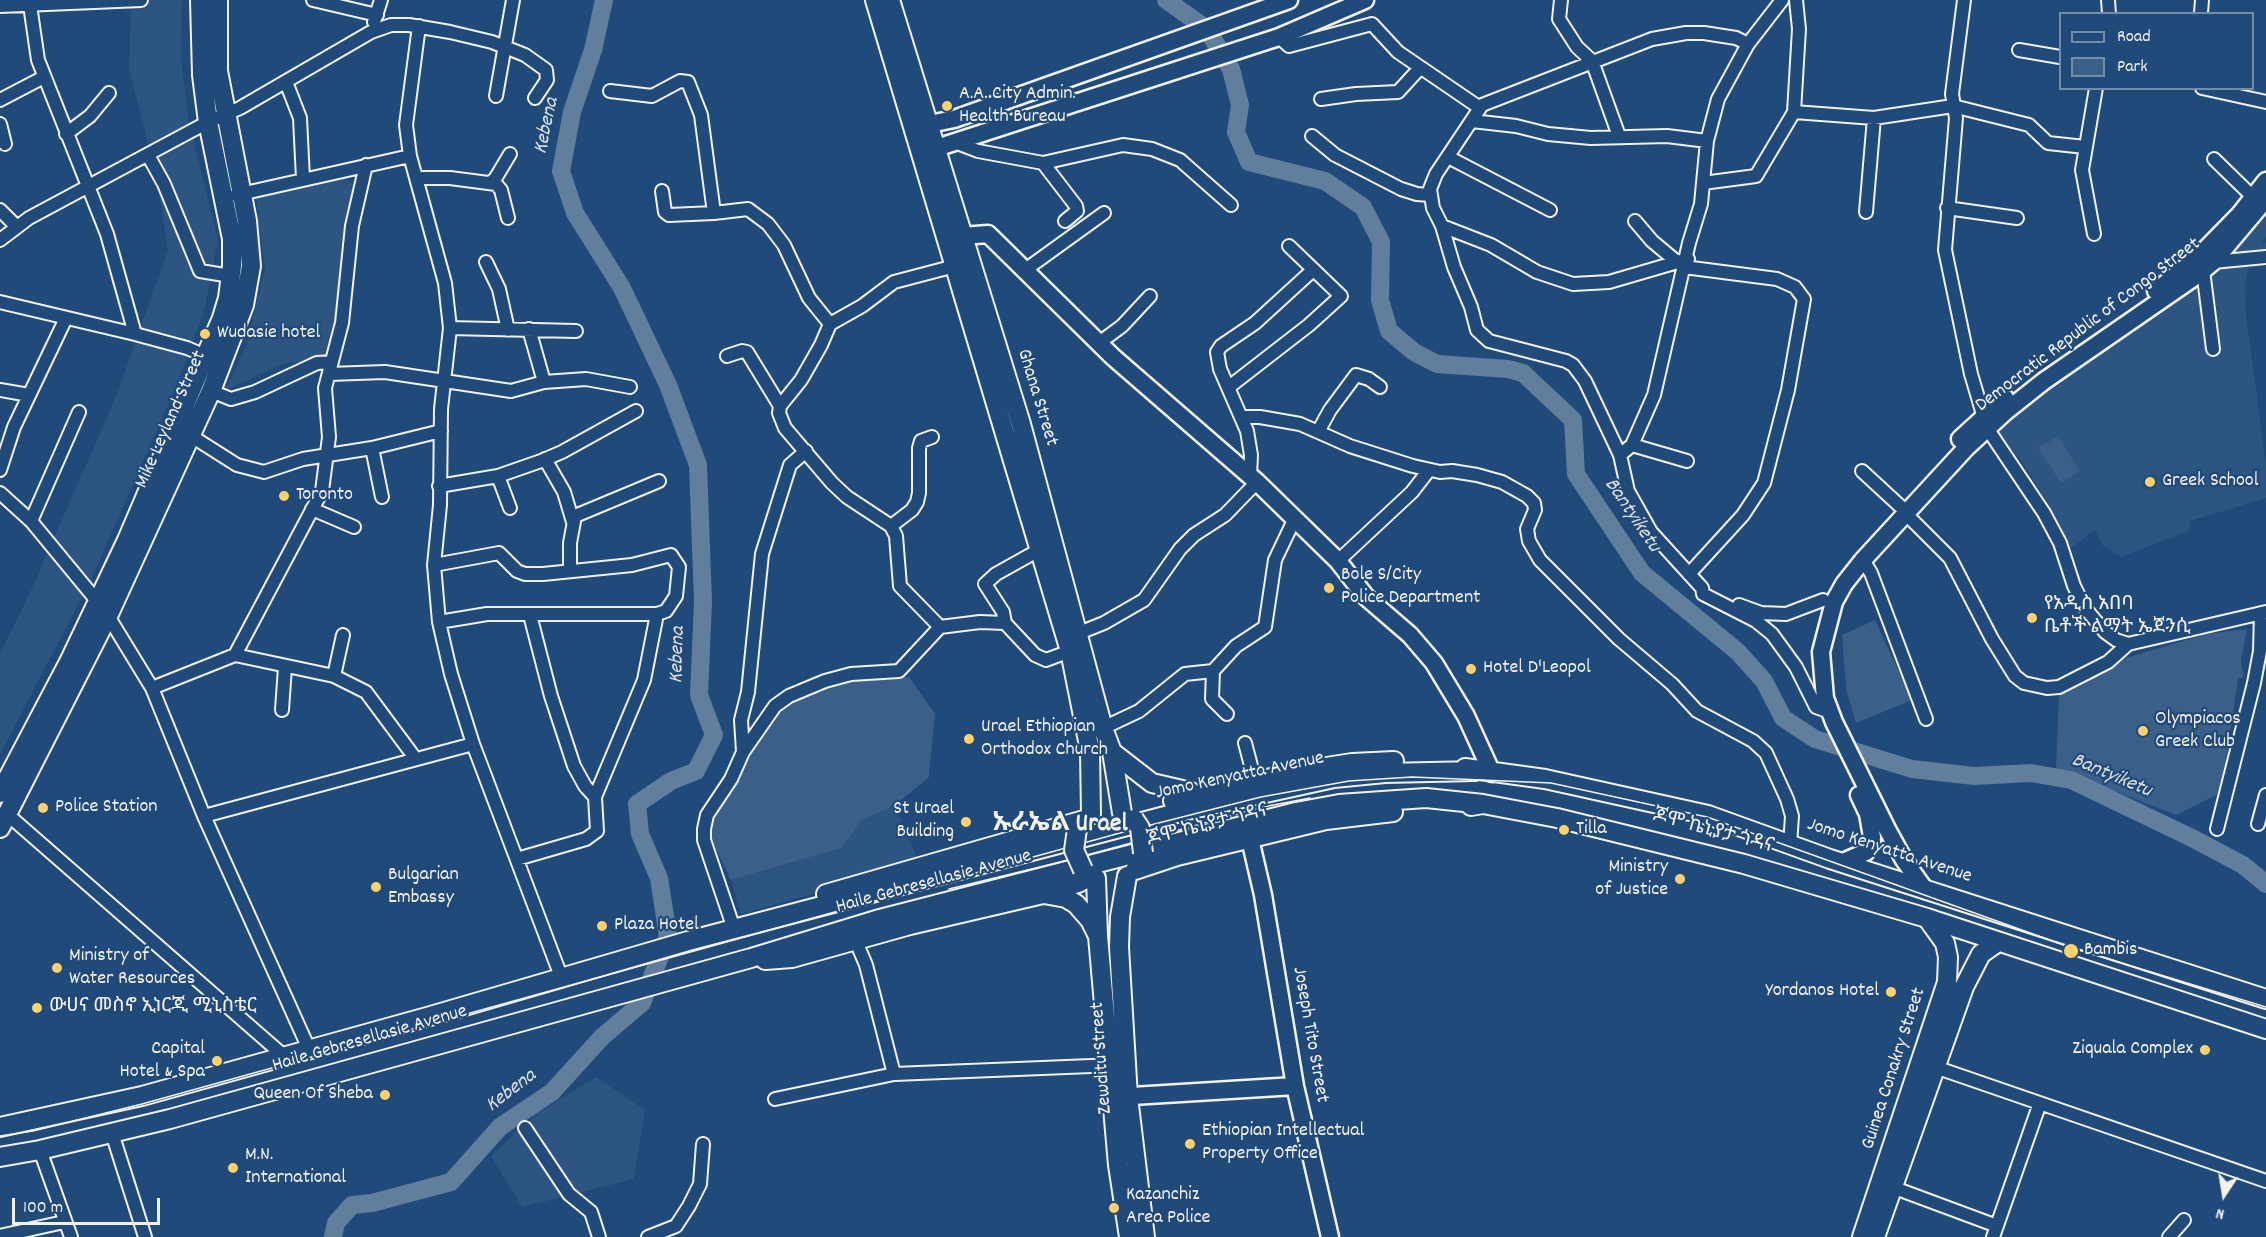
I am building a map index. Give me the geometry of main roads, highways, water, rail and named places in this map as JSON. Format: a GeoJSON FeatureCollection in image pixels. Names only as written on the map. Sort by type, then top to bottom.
{"type":"FeatureCollection","features":[{"type":"Feature","properties":{"kind":"main road","name":"Mike Leyland Street"},"geometry":{"type":"LineString","coordinates":[[4,821],[183,431],[206,356],[222,318],[231,276],[232,239],[226,199],[208,122],[202,75],[200,0]]}},
{"type":"Feature","properties":{"kind":"main road","name":"Mike Leyland Street"},"geometry":{"type":"LineString","coordinates":[[183,431],[212,391],[238,326],[251,266],[244,193],[225,114],[218,71],[218,0]]}},
{"type":"Feature","properties":{"kind":"main road","name":"Ghana Street"},"geometry":{"type":"LineString","coordinates":[[875,0],[908,81]]}},
{"type":"Feature","properties":{"kind":"main road","name":"Ghana Street"},"geometry":{"type":"LineString","coordinates":[[890,0],[955,266],[1070,651],[1090,751],[1084,821]]}},
{"type":"Feature","properties":{"kind":"main road"},"geometry":{"type":"LineString","coordinates":[[920,126],[954,119],[1289,0]]}},
{"type":"Feature","properties":{"kind":"main road"},"geometry":{"type":"LineString","coordinates":[[927,151],[957,143],[1039,113],[1173,69],[1279,37],[1365,0]]}},
{"type":"Feature","properties":{"kind":"main road"},"geometry":{"type":"LineString","coordinates":[[1123,59],[1173,69]]}},
{"type":"Feature","properties":{"kind":"main road"},"geometry":{"type":"LineString","coordinates":[[1039,113],[1060,81]]}},
{"type":"Feature","properties":{"kind":"main road","name":"Ghana Street"},"geometry":{"type":"LineString","coordinates":[[927,151],[963,236],[1018,415],[1128,816]]}},
{"type":"Feature","properties":{"kind":"main road","name":"Democratic Republic of Congo Street"},"geometry":{"type":"LineString","coordinates":[[1823,709],[1820,666],[1823,637],[1834,602],[1844,584],[1904,511],[2024,383],[2204,264],[2260,198],[2266,181]]}},
{"type":"Feature","properties":{"kind":"main road"},"geometry":{"type":"LineString","coordinates":[[963,236],[988,234],[1099,343],[1295,518],[1338,561],[1372,604],[1410,635],[1434,663],[1457,699],[1484,772]]}},
{"type":"Feature","properties":{"kind":"main road","name":"Democratic Republic of Congo Street"},"geometry":{"type":"LineString","coordinates":[[1904,511],[1849,566],[1823,600],[1811,654],[1823,709],[1834,734],[1860,786],[1904,860],[1923,887]]}},
{"type":"Feature","properties":{"kind":"main road","name":"Mike Leyland Street"},"geometry":{"type":"LineString","coordinates":[[0,794],[76,665]]}},
{"type":"Feature","properties":{"kind":"main road"},"geometry":{"type":"LineString","coordinates":[[1112,752],[1152,783],[1201,794]]}},
{"type":"Feature","properties":{"kind":"main road"},"geometry":{"type":"LineString","coordinates":[[1128,816],[1142,834],[1143,853],[1131,873],[1117,880],[1090,874],[1074,850],[1084,821],[1101,811],[1128,816],[1201,794],[1332,766],[1388,761],[1438,762],[1484,772]]}},
{"type":"Feature","properties":{"kind":"main road","name":"Jomo Kenyatta Avenue"},"geometry":{"type":"LineString","coordinates":[[688,941],[1264,792],[1334,778],[1385,773],[1484,772],[1545,779],[1708,815],[1790,845],[2266,999]]}},
{"type":"Feature","properties":{"kind":"main road","name":"Democratic Republic of Congo Street"},"geometry":{"type":"LineString","coordinates":[[1843,862],[1866,852],[1872,837],[1860,786]]}},
{"type":"Feature","properties":{"kind":"main road","name":"Haile Gebresellasie Avenue"},"geometry":{"type":"LineString","coordinates":[[0,1157],[40,1150],[170,1119],[751,958],[876,920],[1296,812],[1339,804],[1407,799],[1450,799],[1482,804]]}},
{"type":"Feature","properties":{"kind":"main road","name":"ጆሞ ኬኒያታ ጎዳና"},"geometry":{"type":"LineString","coordinates":[[1131,873],[1177,856],[1326,820],[1482,804],[1557,818],[1715,856],[1927,918],[2266,1029]]}},
{"type":"Feature","properties":{"kind":"main road","name":"Haile Gebresellasie Avenue"},"geometry":{"type":"LineString","coordinates":[[737,928],[758,913],[1084,821]]}},
{"type":"Feature","properties":{"kind":"main road","name":"Joseph Tito Street"},"geometry":{"type":"LineString","coordinates":[[1250,840],[1263,895],[1295,1086],[1330,1237]]}},
{"type":"Feature","properties":{"kind":"main road","name":"Zewditu Street"},"geometry":{"type":"LineString","coordinates":[[1118,1065],[1119,928],[1131,873]]}},
{"type":"Feature","properties":{"kind":"main road","name":"Haile Gebresellasie Avenue"},"geometry":{"type":"LineString","coordinates":[[751,958],[777,961],[792,958],[855,939],[1043,894],[1078,883],[1090,874]]}},
{"type":"Feature","properties":{"kind":"main road","name":"Zewditu Street"},"geometry":{"type":"LineString","coordinates":[[1090,874],[1121,1097],[1145,1237]]}},
{"type":"Feature","properties":{"kind":"main road"},"geometry":{"type":"LineString","coordinates":[[1043,894],[1066,898],[1076,904],[1090,920],[1098,936]]}},
{"type":"Feature","properties":{"kind":"main road","name":"Guinea Conakry Street"},"geometry":{"type":"LineString","coordinates":[[1862,1237],[1915,1105],[1935,1067],[1956,984],[1945,943],[1927,918]]}},
{"type":"Feature","properties":{"kind":"main road","name":"Haile Gebresellasie Avenue"},"geometry":{"type":"LineString","coordinates":[[0,1127],[142,1096],[562,979],[688,941]]}},
{"type":"Feature","properties":{"kind":"main road","name":"Guinea Conakry Street"},"geometry":{"type":"LineString","coordinates":[[1875,1237],[1915,1105],[1956,984],[1981,954],[1998,942]]}},
{"type":"Feature","properties":{"kind":"main road"},"geometry":{"type":"LineString","coordinates":[[1121,1097],[1295,1086]]}},
{"type":"Feature","properties":{"kind":"main road","name":"Zewditu Street"},"geometry":{"type":"LineString","coordinates":[[1121,1097],[1118,1165],[1129,1237]]}},
{"type":"Feature","properties":{"kind":"waterway","name":"Kebena"},"geometry":{"type":"LineString","coordinates":[[333,1237],[336,1223],[352,1205],[372,1203],[451,1182],[500,1127],[552,1092],[602,1037],[642,1003],[668,936],[659,878],[640,834],[637,804],[671,781],[696,771],[714,735],[699,695],[703,602],[698,465],[668,385],[622,288],[575,213],[561,171],[572,112],[593,50],[604,0]]}},
{"type":"Feature","properties":{"kind":"waterway","name":"Bantyiketu"},"geometry":{"type":"LineString","coordinates":[[1166,0],[1207,29],[1231,69],[1240,105],[1236,132],[1249,162],[1325,181],[1363,207],[1381,242],[1380,300],[1389,331],[1414,352],[1437,364],[1508,369],[1523,373],[1573,420],[1576,474],[1642,573],[1738,652],[1764,681],[1783,718],[1815,739],[1912,769],[1974,776],[2031,773],[2071,780],[2243,865],[2266,884]]}},
{"type":"Feature","properties":{"kind":"tram line"},"geometry":{"type":"LineString","coordinates":[[0,1136],[33,1131],[142,1104],[1127,831],[1261,797],[1349,781],[1412,777],[1551,783],[1707,817],[2072,948],[2266,1007]]}},
{"type":"Feature","properties":{"kind":"tram line"},"geometry":{"type":"LineString","coordinates":[[949,889],[1069,860],[1263,807],[1310,798]]}},
{"type":"Feature","properties":{"kind":"place","name":"A.A. City Admin. Health Bureau"},"geometry":{"type":"Point","coordinates":[947,106]}},
{"type":"Feature","properties":{"kind":"place","name":"Wudasie hotel"},"geometry":{"type":"Point","coordinates":[205,334]}},
{"type":"Feature","properties":{"kind":"place","name":"Greek School"},"geometry":{"type":"Point","coordinates":[2150,482]}},
{"type":"Feature","properties":{"kind":"place","name":"Toronto"},"geometry":{"type":"Point","coordinates":[284,496]}},
{"type":"Feature","properties":{"kind":"place","name":"Bole S/City Police Department"},"geometry":{"type":"Point","coordinates":[1329,588]}},
{"type":"Feature","properties":{"kind":"place","name":"የአዲስ አበባ ቤቶች ልማት ኤጀንሲ"},"geometry":{"type":"Point","coordinates":[2032,618]}},
{"type":"Feature","properties":{"kind":"place","name":"Hotel D'Leopol"},"geometry":{"type":"Point","coordinates":[1471,669]}},
{"type":"Feature","properties":{"kind":"place","name":"Olympiacos Greek Club"},"geometry":{"type":"Point","coordinates":[2143,731]}},
{"type":"Feature","properties":{"kind":"place","name":"Urael Ethiopian Orthodox Church"},"geometry":{"type":"Point","coordinates":[969,739]}},
{"type":"Feature","properties":{"kind":"place","name":"Police Station"},"geometry":{"type":"Point","coordinates":[43,808]}},
{"type":"Feature","properties":{"kind":"place","name":"St Urael Building"},"geometry":{"type":"Point","coordinates":[966,822]}},
{"type":"Feature","properties":{"kind":"place","name":"Tilla"},"geometry":{"type":"Point","coordinates":[1564,830]}},
{"type":"Feature","properties":{"kind":"place","name":"Ministry of Justice"},"geometry":{"type":"Point","coordinates":[1680,879]}},
{"type":"Feature","properties":{"kind":"place","name":"Bulgarian Embassy"},"geometry":{"type":"Point","coordinates":[376,887]}},
{"type":"Feature","properties":{"kind":"place","name":"Plaza Hotel"},"geometry":{"type":"Point","coordinates":[602,926]}},
{"type":"Feature","properties":{"kind":"place","name":"Bambis"},"geometry":{"type":"Point","coordinates":[2071,951]}},
{"type":"Feature","properties":{"kind":"place","name":"Ministry of Water Resources"},"geometry":{"type":"Point","coordinates":[57,968]}},
{"type":"Feature","properties":{"kind":"place","name":"Yordanos Hotel"},"geometry":{"type":"Point","coordinates":[1891,992]}},
{"type":"Feature","properties":{"kind":"place","name":"ውሀና መስኖ ኢነርጂ ሚኒስቴር"},"geometry":{"type":"Point","coordinates":[37,1008]}},
{"type":"Feature","properties":{"kind":"place","name":"Ziquala Complex"},"geometry":{"type":"Point","coordinates":[2205,1050]}},
{"type":"Feature","properties":{"kind":"place","name":"Capital Hotel & Spa"},"geometry":{"type":"Point","coordinates":[217,1061]}},
{"type":"Feature","properties":{"kind":"place","name":"Queen Of Sheba"},"geometry":{"type":"Point","coordinates":[385,1095]}},
{"type":"Feature","properties":{"kind":"place","name":"Ethiopian Intellectual Property Office"},"geometry":{"type":"Point","coordinates":[1190,1144]}},
{"type":"Feature","properties":{"kind":"place","name":"M.N. International"},"geometry":{"type":"Point","coordinates":[233,1168]}},
{"type":"Feature","properties":{"kind":"place","name":"Kazanchiz Area Police"},"geometry":{"type":"Point","coordinates":[1114,1208]}},
{"type":"Feature","properties":{"kind":"district","name":"ኡራኤል Urael"},"geometry":{"type":"Point","coordinates":[1060,826]}}]}
